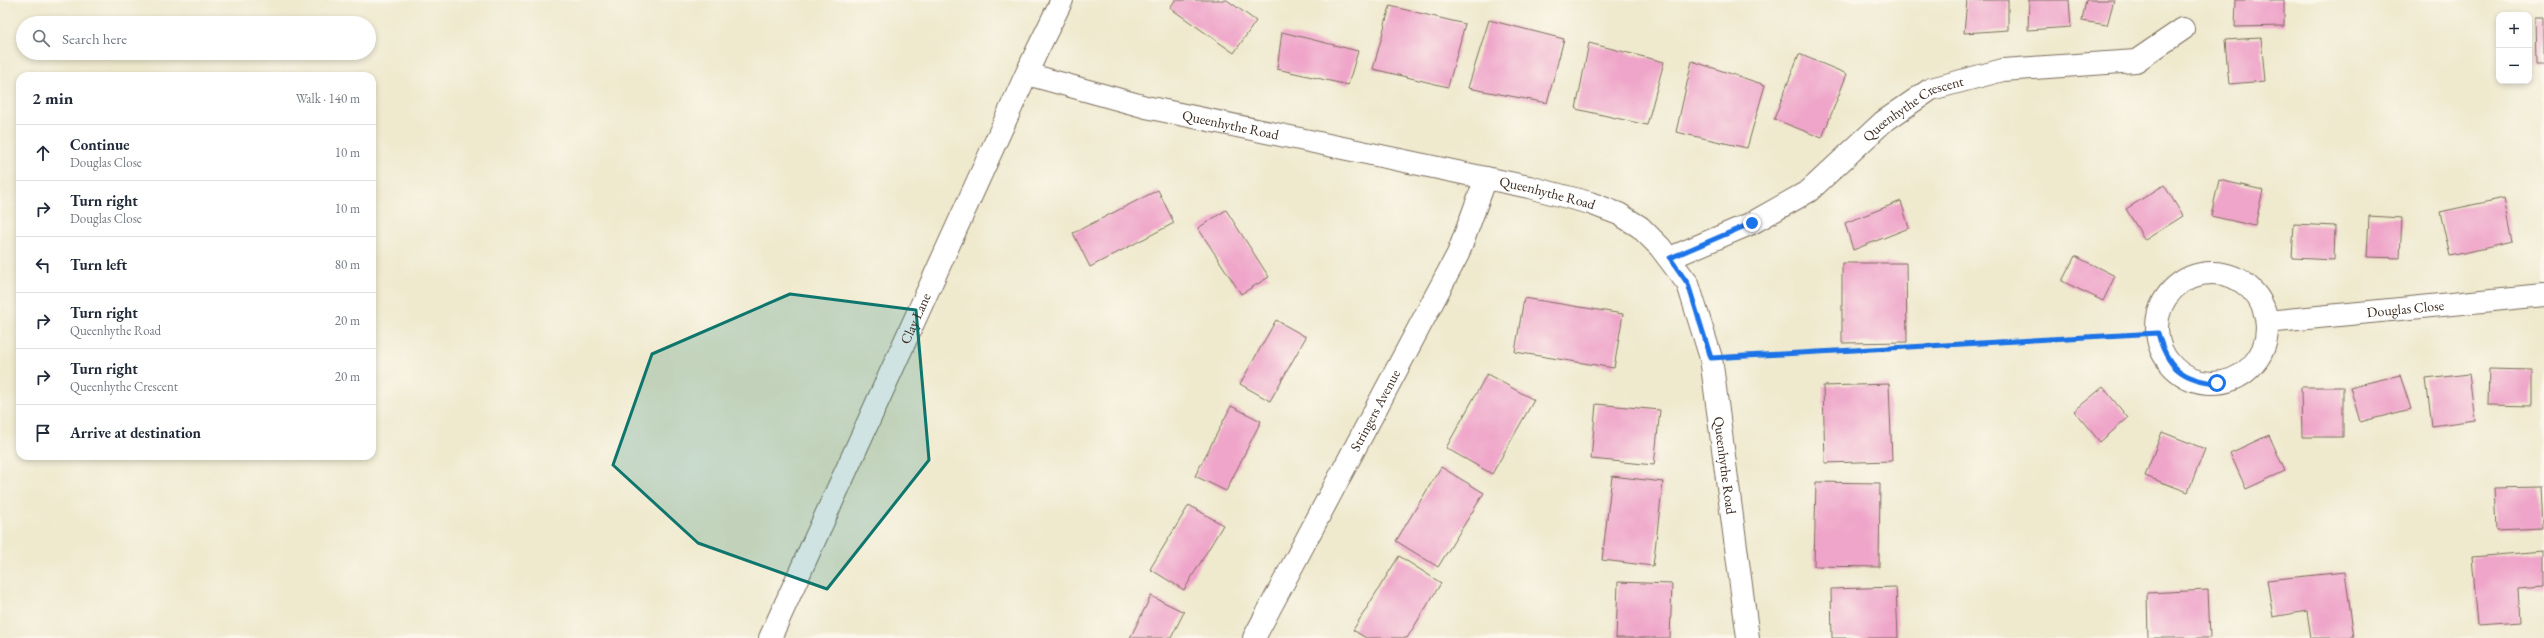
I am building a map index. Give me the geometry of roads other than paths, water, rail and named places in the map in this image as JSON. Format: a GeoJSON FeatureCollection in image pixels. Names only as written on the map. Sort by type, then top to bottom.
{"type":"FeatureCollection","features":[{"type":"Feature","properties":{"kind":"street","name":"Clay Lane"},"geometry":{"type":"LineString","coordinates":[[770,638],[1062,0]]}},
{"type":"Feature","properties":{"kind":"street","name":"Queenhythe Crescent"},"geometry":{"type":"LineString","coordinates":[[1670,258],[1752,223],[1808,191],[1882,122],[1931,89],[2003,70],[2136,61],[2183,29]]}},
{"type":"Feature","properties":{"kind":"street","name":"Queenhythe Road"},"geometry":{"type":"LineString","coordinates":[[1027,74],[1146,107],[1486,178],[1582,201],[1619,214],[1640,227],[1670,258],[1688,284],[1711,358],[1748,638]]}},
{"type":"Feature","properties":{"kind":"street","name":"Stringers Avenue"},"geometry":{"type":"LineString","coordinates":[[1254,638],[1458,254],[1486,178]]}},
{"type":"Feature","properties":{"kind":"street"},"geometry":{"type":"LineString","coordinates":[[2214,273],[2240,280],[2255,293],[2264,309],[2268,322],[2266,342],[2255,363],[2240,375],[2217,383],[2198,381],[2174,368],[2163,352],[2158,333],[2159,314],[2166,298],[2179,284],[2195,275],[2214,273]]}},
{"type":"Feature","properties":{"kind":"street","name":"Douglas Close"},"geometry":{"type":"LineString","coordinates":[[2268,322],[2544,295]]}}]}
